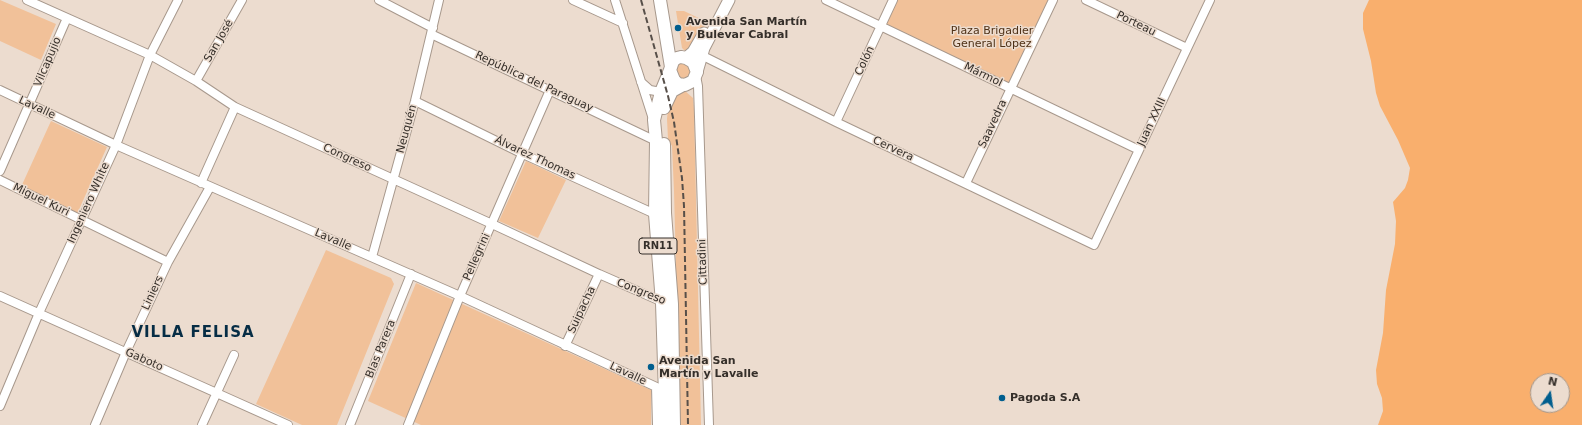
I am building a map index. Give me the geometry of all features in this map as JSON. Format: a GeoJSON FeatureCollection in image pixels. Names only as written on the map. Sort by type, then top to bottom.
{"type":"FeatureCollection","features":[{"type":"Feature","properties":{"kind":"main road"},"geometry":{"type":"LineString","coordinates":[[660,0],[674,80],[678,84],[684,85]]}},
{"type":"Feature","properties":{"kind":"main road"},"geometry":{"type":"LineString","coordinates":[[668,0],[674,45],[690,56],[694,62],[696,74]]}},
{"type":"Feature","properties":{"kind":"main road"},"geometry":{"type":"LineString","coordinates":[[690,56],[701,39],[720,0]]}},
{"type":"Feature","properties":{"kind":"main road"},"geometry":{"type":"LineString","coordinates":[[671,69],[677,58],[690,56],[729,0]]}},
{"type":"Feature","properties":{"kind":"main road","name":"RN11"},"geometry":{"type":"LineString","coordinates":[[666,425],[661,389],[667,303],[655,214],[656,140],[654,121],[661,92],[671,69]]}},
{"type":"Feature","properties":{"kind":"main road","name":"RN11"},"geometry":{"type":"LineString","coordinates":[[674,425],[667,303],[662,119],[668,96],[676,88],[690,84],[696,74]]}},
{"type":"Feature","properties":{"kind":"street","name":"Congreso"},"geometry":{"type":"LineString","coordinates":[[27,0],[150,55],[196,81],[235,107],[599,274],[667,303]]}},
{"type":"Feature","properties":{"kind":"street","name":"Ingeniero White"},"geometry":{"type":"LineString","coordinates":[[0,406],[39,313],[116,145],[150,55],[178,0]]}},
{"type":"Feature","properties":{"kind":"street","name":"San José"},"geometry":{"type":"LineString","coordinates":[[196,81],[242,0]]}},
{"type":"Feature","properties":{"kind":"street","name":"República del Paraguay"},"geometry":{"type":"LineString","coordinates":[[378,0],[432,31],[550,90],[656,140]]}},
{"type":"Feature","properties":{"kind":"street","name":"Neuquén"},"geometry":{"type":"LineString","coordinates":[[372,257],[415,101],[439,0]]}},
{"type":"Feature","properties":{"kind":"street"},"geometry":{"type":"LineString","coordinates":[[573,0],[623,23]]}},
{"type":"Feature","properties":{"kind":"street"},"geometry":{"type":"LineString","coordinates":[[615,0],[654,121],[644,130],[636,131]]}},
{"type":"Feature","properties":{"kind":"street","name":"Mármol"},"geometry":{"type":"LineString","coordinates":[[826,0],[1139,150]]}},
{"type":"Feature","properties":{"kind":"street","name":"Colón"},"geometry":{"type":"LineString","coordinates":[[836,122],[893,0]]}},
{"type":"Feature","properties":{"kind":"street","name":"Saavedra"},"geometry":{"type":"LineString","coordinates":[[966,183],[1053,0]]}},
{"type":"Feature","properties":{"kind":"street","name":"Porteau"},"geometry":{"type":"LineString","coordinates":[[1086,0],[1187,48]]}},
{"type":"Feature","properties":{"kind":"street","name":"Juan XXIII"},"geometry":{"type":"LineString","coordinates":[[1094,244],[1210,0]]}},
{"type":"Feature","properties":{"kind":"street","name":"Vilcapujio"},"geometry":{"type":"LineString","coordinates":[[0,171],[67,18]]}},
{"type":"Feature","properties":{"kind":"street","name":"Cervera"},"geometry":{"type":"LineString","coordinates":[[690,56],[836,122],[1094,244]]}},
{"type":"Feature","properties":{"kind":"street","name":"Cittadini"},"geometry":{"type":"LineString","coordinates":[[696,74],[698,86],[708,425]]}},
{"type":"Feature","properties":{"kind":"street"},"geometry":{"type":"LineString","coordinates":[[640,80],[650,90],[661,92]]}},
{"type":"Feature","properties":{"kind":"street"},"geometry":{"type":"LineString","coordinates":[[684,85],[694,92],[698,100]]}},
{"type":"Feature","properties":{"kind":"street","name":"Lavalle"},"geometry":{"type":"LineString","coordinates":[[0,90],[116,145],[411,274],[661,389]]}},
{"type":"Feature","properties":{"kind":"street","name":"Pellegrini"},"geometry":{"type":"LineString","coordinates":[[408,425],[460,296],[550,90]]}},
{"type":"Feature","properties":{"kind":"street","name":"Álvarez Thomas"},"geometry":{"type":"LineString","coordinates":[[415,101],[523,154],[655,214]]}},
{"type":"Feature","properties":{"kind":"street"},"geometry":{"type":"LineString","coordinates":[[201,183],[235,107]]}},
{"type":"Feature","properties":{"kind":"street","name":"Miguel Kuri"},"geometry":{"type":"LineString","coordinates":[[0,180],[168,262]]}},
{"type":"Feature","properties":{"kind":"street","name":"Liniers"},"geometry":{"type":"LineString","coordinates":[[95,425],[126,352],[168,262],[210,187]]}},
{"type":"Feature","properties":{"kind":"street","name":"Blas Parera"},"geometry":{"type":"LineString","coordinates":[[350,425],[411,274]]}},
{"type":"Feature","properties":{"kind":"street","name":"Suipacha"},"geometry":{"type":"LineString","coordinates":[[565,346],[599,274]]}},
{"type":"Feature","properties":{"kind":"street","name":"Gaboto"},"geometry":{"type":"LineString","coordinates":[[0,296],[288,425]]}},
{"type":"Feature","properties":{"kind":"street"},"geometry":{"type":"LineString","coordinates":[[202,425],[234,354]]}},
{"type":"Feature","properties":{"kind":"street"},"geometry":{"type":"LineString","coordinates":[[656,425],[661,389]]}},
{"type":"Feature","properties":{"kind":"green space"},"geometry":{"type":"Polygon","coordinates":[[[0,0],[56,24],[41,60],[0,41],[0,0]]]}},
{"type":"Feature","properties":{"kind":"green space","name":"Plaza Brigadier General López"},"geometry":{"type":"Polygon","coordinates":[[[893,0],[1053,0],[1010,88],[881,26],[893,0]]]}},
{"type":"Feature","properties":{"kind":"green space"},"geometry":{"type":"Polygon","coordinates":[[[676,11],[684,11],[707,22],[699,40],[689,51],[682,48],[676,11]]]}},
{"type":"Feature","properties":{"kind":"green space"},"geometry":{"type":"Polygon","coordinates":[[[677,63],[690,63],[691,75],[681,82],[675,69],[677,63]]]}},
{"type":"Feature","properties":{"kind":"green space"},"geometry":{"type":"Polygon","coordinates":[[[685,91],[693,98],[694,109],[701,425],[679,425],[674,191],[672,146],[668,139],[667,119],[668,109],[678,92],[685,91]]]}},
{"type":"Feature","properties":{"kind":"green space"},"geometry":{"type":"Polygon","coordinates":[[[51,121],[107,147],[77,214],[21,187],[51,121]]]}},
{"type":"Feature","properties":{"kind":"green space"},"geometry":{"type":"Polygon","coordinates":[[[526,161],[566,180],[538,238],[499,221],[526,161]]]}},
{"type":"Feature","properties":{"kind":"green space"},"geometry":{"type":"Polygon","coordinates":[[[326,250],[391,278],[394,284],[337,425],[302,425],[256,404],[326,250]]]}},
{"type":"Feature","properties":{"kind":"green space"},"geometry":{"type":"Polygon","coordinates":[[[416,283],[651,390],[651,425],[421,425],[368,401],[416,283]]]}},
{"type":"Feature","properties":{"kind":"shaded area"},"geometry":{"type":"Polygon","coordinates":[[[1369,0],[1582,0],[1582,425],[1378,425],[1383,411],[1382,398],[1377,384],[1376,370],[1383,333],[1386,290],[1395,244],[1396,221],[1393,202],[1405,188],[1410,168],[1398,140],[1380,106],[1363,29],[1363,13],[1369,0]]]}},
{"type":"Feature","properties":{"kind":"railway"},"geometry":{"type":"LineString","coordinates":[[641,0],[674,122],[682,178],[684,206],[688,425]]}},
{"type":"Feature","properties":{"kind":"place","name":"Avenida San Martín y Bulevar Cabral"},"geometry":{"type":"Point","coordinates":[678,28]}},
{"type":"Feature","properties":{"kind":"place","name":"Avenida San Martín y Lavalle"},"geometry":{"type":"Point","coordinates":[651,367]}},
{"type":"Feature","properties":{"kind":"place","name":"Pagoda S.A"},"geometry":{"type":"Point","coordinates":[1002,398]}},
{"type":"Feature","properties":{"kind":"district","name":"VILLA FELISA"},"geometry":{"type":"Point","coordinates":[193,333]}}]}
